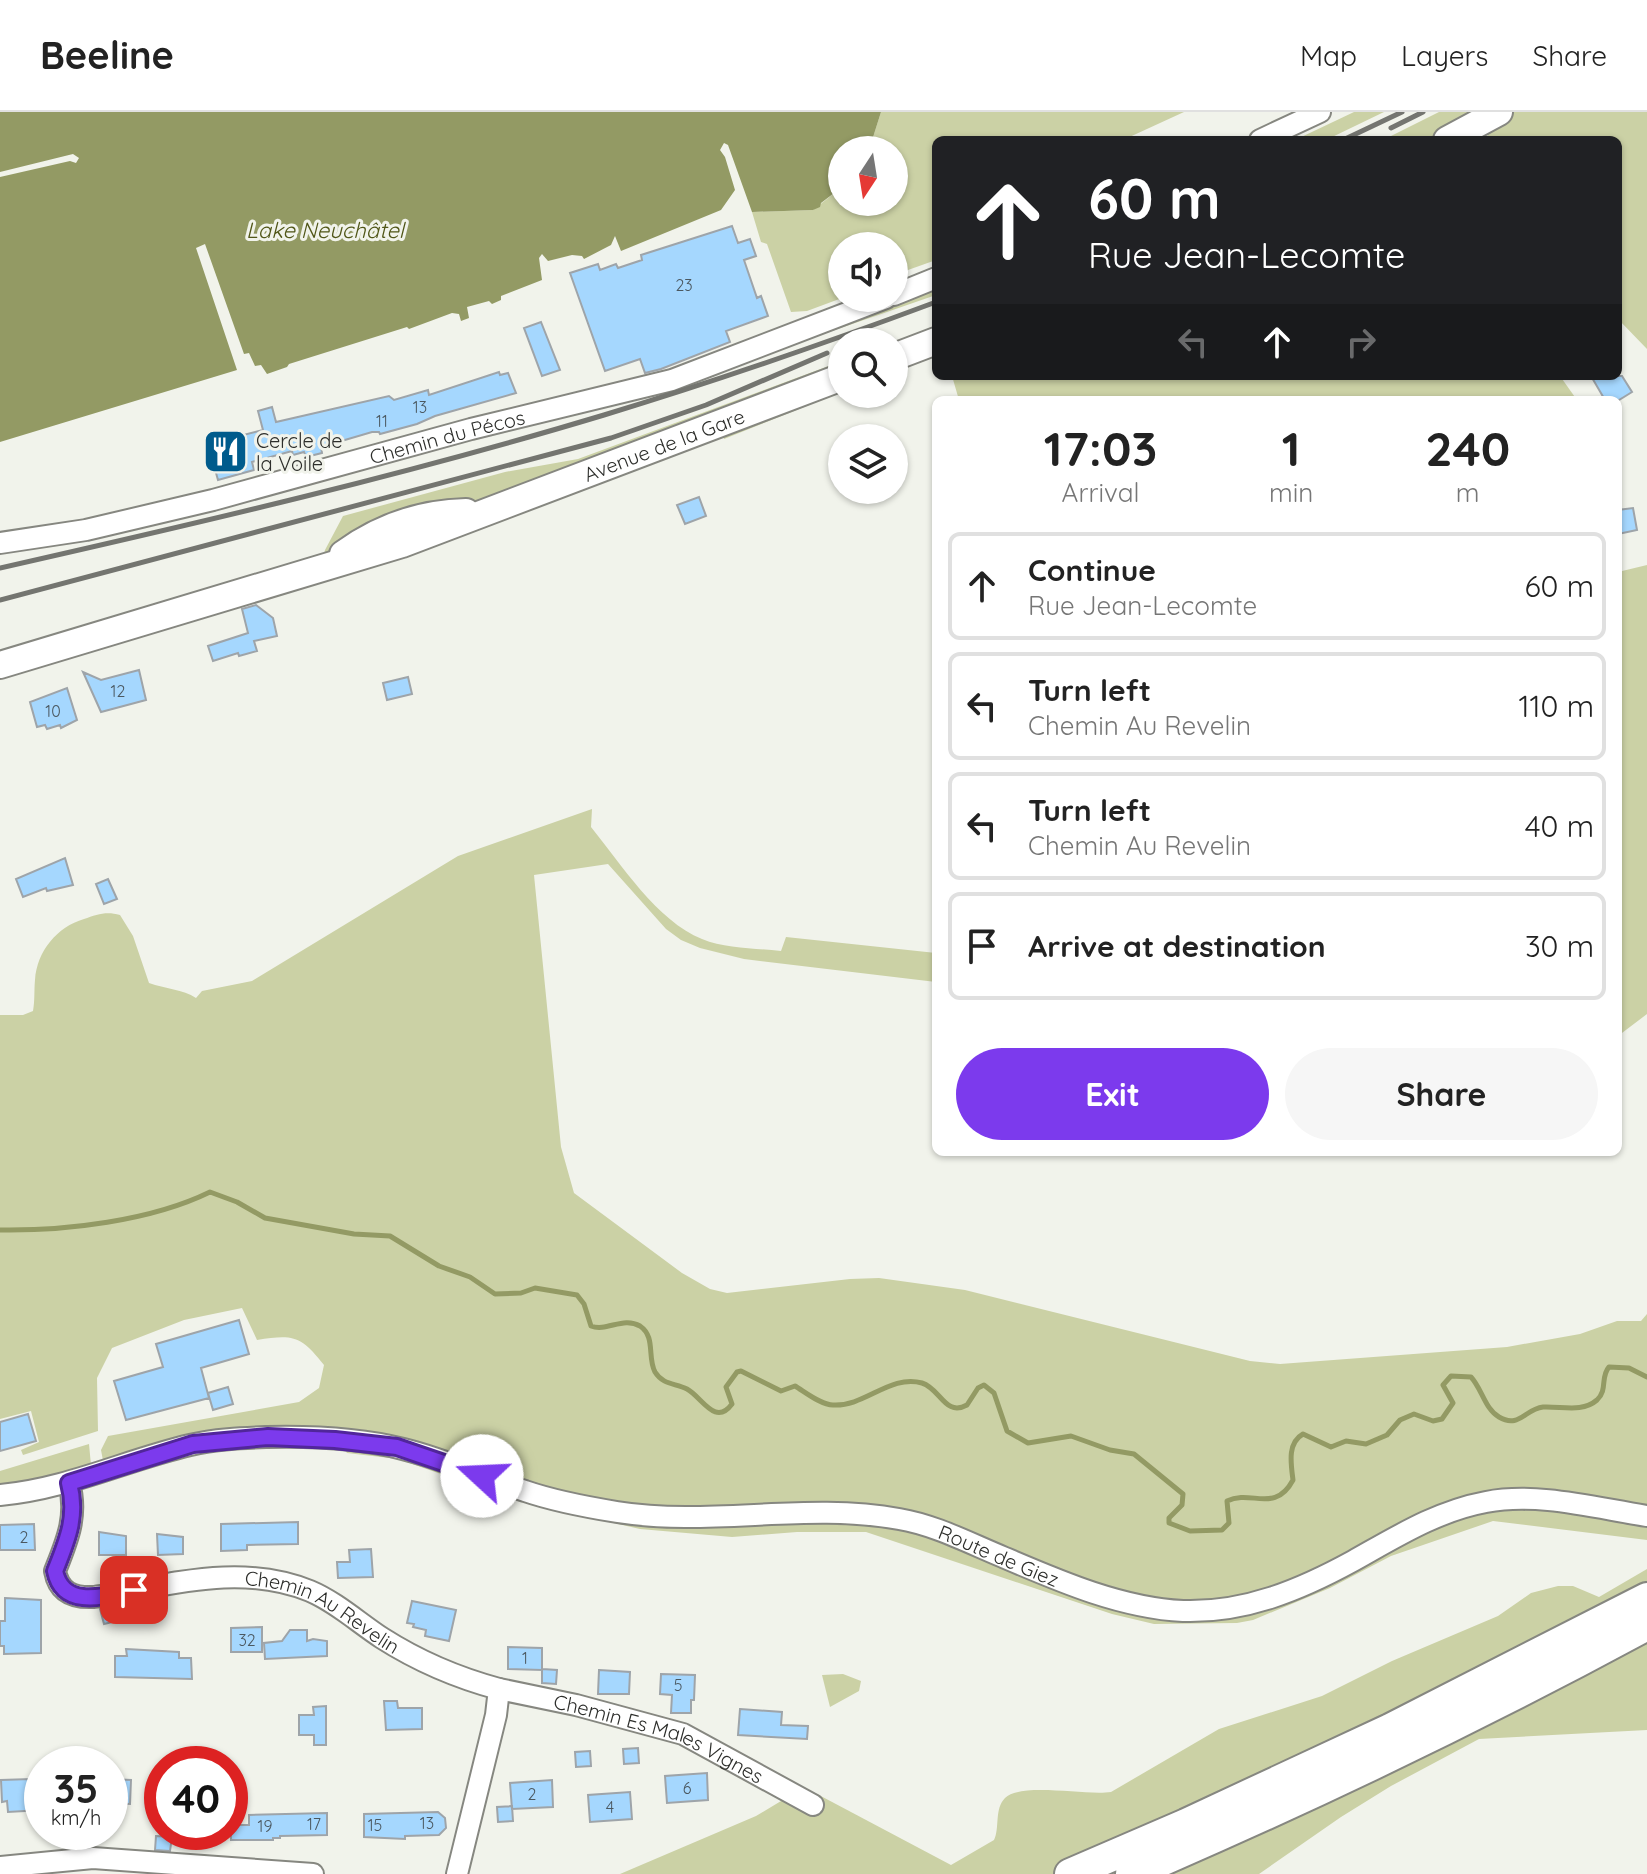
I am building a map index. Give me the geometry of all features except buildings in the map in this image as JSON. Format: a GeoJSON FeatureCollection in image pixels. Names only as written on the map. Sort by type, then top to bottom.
{"type":"FeatureCollection","features":[{"type":"Feature","properties":{"kind":"highway"},"geometry":{"type":"LineString","coordinates":[[1131,1874],[1401,1751],[1596,1638],[1647,1598]]}},
{"type":"Feature","properties":{"kind":"highway"},"geometry":{"type":"LineString","coordinates":[[1070,1874],[1279,1782],[1490,1680],[1596,1638],[1647,1625]]}},
{"type":"Feature","properties":{"kind":"main road"},"geometry":{"type":"LineString","coordinates":[[1454,136],[1499,112]]}},
{"type":"Feature","properties":{"kind":"main road"},"geometry":{"type":"LineString","coordinates":[[908,352],[932,343]]}},
{"type":"Feature","properties":{"kind":"main road","name":"Avenue de la Gare"},"geometry":{"type":"LineString","coordinates":[[0,665],[330,564],[370,537],[418,517],[451,512],[486,512],[828,382]]}},
{"type":"Feature","properties":{"kind":"street"},"geometry":{"type":"LineString","coordinates":[[1269,136],[1320,112]]}},
{"type":"Feature","properties":{"kind":"street"},"geometry":{"type":"LineString","coordinates":[[908,289],[932,280]]}},
{"type":"Feature","properties":{"kind":"street","name":"Chemin du Pécos"},"geometry":{"type":"LineString","coordinates":[[0,543],[86,530],[213,500],[471,429],[672,380],[849,312]]}},
{"type":"Feature","properties":{"kind":"street","name":"Route de Giez"},"geometry":{"type":"LineString","coordinates":[[0,1495],[69,1483],[193,1444],[268,1437],[335,1440],[410,1451],[525,1491],[618,1513],[664,1518],[856,1514],[900,1519],[960,1538],[1080,1588],[1151,1607],[1180,1611],[1251,1605],[1285,1593],[1347,1564],[1418,1524],[1454,1510],[1487,1502],[1533,1499],[1647,1516]]}},
{"type":"Feature","properties":{"kind":"street","name":"Chemin Au Revelin"},"geometry":{"type":"LineString","coordinates":[[69,1483],[74,1513],[55,1571],[62,1589],[70,1594],[94,1597],[215,1576],[247,1576],[283,1582],[314,1593],[415,1656],[444,1670],[499,1689]]}},
{"type":"Feature","properties":{"kind":"street"},"geometry":{"type":"LineString","coordinates":[[457,1874],[496,1715],[499,1689]]}},
{"type":"Feature","properties":{"kind":"street","name":"Chemin Es Males Vignes"},"geometry":{"type":"LineString","coordinates":[[499,1689],[576,1705],[683,1734],[813,1805]]}},
{"type":"Feature","properties":{"kind":"street"},"geometry":{"type":"LineString","coordinates":[[0,1867],[93,1858],[313,1874]]}},
{"type":"Feature","properties":{"kind":"shaded area"},"geometry":{"type":"Polygon","coordinates":[[[881,112],[1184,112],[1132,136],[932,136],[932,261],[908,270],[908,232],[828,232],[828,303],[807,311],[791,312],[767,244],[761,242],[752,212],[813,210],[828,198],[828,216],[908,216],[908,136],[873,136],[881,112]]]}},
{"type":"Feature","properties":{"kind":"shaded area"},"geometry":{"type":"Polygon","coordinates":[[[1354,112],[1384,112],[1334,136],[1303,136],[1354,112]]]}},
{"type":"Feature","properties":{"kind":"shaded area"},"geometry":{"type":"Polygon","coordinates":[[[1439,112],[1647,112],[1647,349],[1622,323],[1622,136],[1488,136],[1480,122],[1454,136],[1391,136],[1439,112]]]}},
{"type":"Feature","properties":{"kind":"shaded area"},"geometry":{"type":"Polygon","coordinates":[[[932,287],[932,296],[908,305],[908,296],[932,287]]]}},
{"type":"Feature","properties":{"kind":"shaded area"},"geometry":{"type":"Polygon","coordinates":[[[867,312],[887,312],[841,328],[828,328],[828,332],[711,373],[867,312]]]}},
{"type":"Feature","properties":{"kind":"shaded area"},"geometry":{"type":"Polygon","coordinates":[[[828,366],[828,398],[724,439],[720,424],[317,582],[325,550],[343,516],[505,472],[578,459],[828,366]]]}},
{"type":"Feature","properties":{"kind":"shaded area"},"geometry":{"type":"Polygon","coordinates":[[[953,380],[1563,380],[1574,396],[958,396],[953,380]]]}},
{"type":"Feature","properties":{"kind":"shaded area"},"geometry":{"type":"Polygon","coordinates":[[[1647,565],[1647,1014],[1622,1033],[1622,571],[1647,565]]]}},
{"type":"Feature","properties":{"kind":"shaded area"},"geometry":{"type":"Polygon","coordinates":[[[592,809],[591,827],[641,890],[670,919],[702,939],[731,946],[781,951],[786,937],[932,953],[932,982],[744,959],[681,940],[666,929],[608,864],[534,875],[561,1147],[574,1193],[682,1273],[710,1289],[727,1293],[879,1278],[965,1290],[1250,1361],[1280,1364],[1507,1347],[1580,1334],[1617,1321],[1641,1321],[1647,1314],[1647,1540],[1493,1521],[1391,1556],[1330,1588],[1253,1620],[1154,1624],[1112,1614],[866,1532],[797,1532],[732,1537],[640,1529],[521,1502],[398,1459],[347,1453],[332,1432],[217,1439],[105,1471],[101,1450],[108,1436],[299,1402],[319,1388],[324,1365],[309,1348],[296,1339],[280,1337],[257,1340],[242,1308],[184,1320],[112,1348],[97,1378],[98,1431],[23,1455],[21,1450],[39,1442],[31,1411],[0,1419],[0,1015],[23,1015],[33,1011],[35,980],[44,950],[57,934],[74,923],[102,914],[120,915],[133,936],[149,983],[196,998],[202,991],[252,981],[458,856],[592,809]]]}},
{"type":"Feature","properties":{"kind":"shaded area"},"geometry":{"type":"Polygon","coordinates":[[[89,1444],[92,1476],[0,1495],[0,1471],[89,1444]]]}},
{"type":"Feature","properties":{"kind":"shaded area"},"geometry":{"type":"Polygon","coordinates":[[[1647,1569],[1647,1730],[1479,1739],[1391,1786],[1259,1874],[620,1874],[756,1816],[791,1795],[817,1794],[951,1865],[994,1840],[999,1808],[1005,1798],[1013,1793],[1039,1790],[1111,1792],[1219,1729],[1322,1696],[1392,1661],[1498,1616],[1531,1593],[1558,1586],[1573,1586],[1599,1597],[1647,1569]]]}},
{"type":"Feature","properties":{"kind":"shaded area"},"geometry":{"type":"Polygon","coordinates":[[[843,1674],[861,1681],[859,1691],[830,1707],[822,1675],[843,1674]]]}},
{"type":"Feature","properties":{"kind":"water","name":"Lake Neuchâtel"},"geometry":{"type":"Polygon","coordinates":[[[0,112],[881,112],[873,136],[828,136],[828,198],[813,210],[752,212],[728,145],[724,143],[720,150],[735,190],[721,210],[621,251],[615,236],[611,245],[584,259],[572,255],[548,261],[542,254],[539,258],[542,280],[501,296],[501,300],[492,304],[489,301],[467,307],[469,318],[461,321],[459,314],[452,313],[409,329],[407,327],[289,364],[267,374],[261,365],[255,366],[249,353],[244,354],[205,244],[196,248],[237,370],[0,442],[0,177],[70,161],[76,163],[79,158],[73,154],[0,172],[0,112]]]}},
{"type":"Feature","properties":{"kind":"waterway"},"geometry":{"type":"LineString","coordinates":[[0,1230],[52,1229],[135,1217],[210,1192],[237,1202],[265,1218],[354,1234],[390,1236],[439,1266],[470,1277],[495,1294],[521,1293],[535,1288],[577,1295],[584,1304],[591,1326],[627,1323],[640,1326],[650,1341],[653,1366],[658,1376],[665,1382],[687,1389],[714,1411],[726,1410],[732,1404],[726,1387],[741,1371],[781,1391],[795,1386],[818,1401],[833,1405],[856,1401],[910,1381],[928,1386],[948,1405],[960,1408],[967,1405],[978,1388],[984,1385],[994,1393],[1007,1431],[1028,1443],[1071,1436],[1110,1450],[1134,1454],[1183,1494],[1182,1505],[1169,1518],[1169,1523],[1190,1531],[1222,1530],[1229,1523],[1227,1501],[1245,1497],[1271,1498],[1286,1490],[1293,1480],[1292,1448],[1303,1434],[1331,1447],[1346,1441],[1366,1444],[1387,1435],[1400,1420],[1414,1414],[1433,1421],[1442,1419],[1453,1403],[1443,1385],[1451,1376],[1471,1377],[1494,1413],[1512,1421],[1537,1408],[1578,1408],[1591,1404],[1600,1396],[1609,1367],[1629,1368],[1647,1377]]}},
{"type":"Feature","properties":{"kind":"railway"},"geometry":{"type":"LineString","coordinates":[[1351,136],[1402,112]]}},
{"type":"Feature","properties":{"kind":"railway"},"geometry":{"type":"LineString","coordinates":[[1391,128],[1423,112]]}},
{"type":"Feature","properties":{"kind":"railway"},"geometry":{"type":"LineString","coordinates":[[0,568],[304,497],[529,437],[729,375],[932,303]]}},
{"type":"Feature","properties":{"kind":"railway"},"geometry":{"type":"LineString","coordinates":[[0,600],[611,438],[706,405],[827,353]]}},
{"type":"Feature","properties":{"kind":"place","name":"Cercle de la Voile"},"geometry":{"type":"Point","coordinates":[225,451]}},
{"type":"Feature","properties":{"kind":"route"},"geometry":{"type":"LineString","coordinates":[[134,1590],[78,1597],[62,1589],[55,1571],[74,1513],[69,1483],[193,1444],[268,1437],[397,1447],[482,1476]]}}]}
